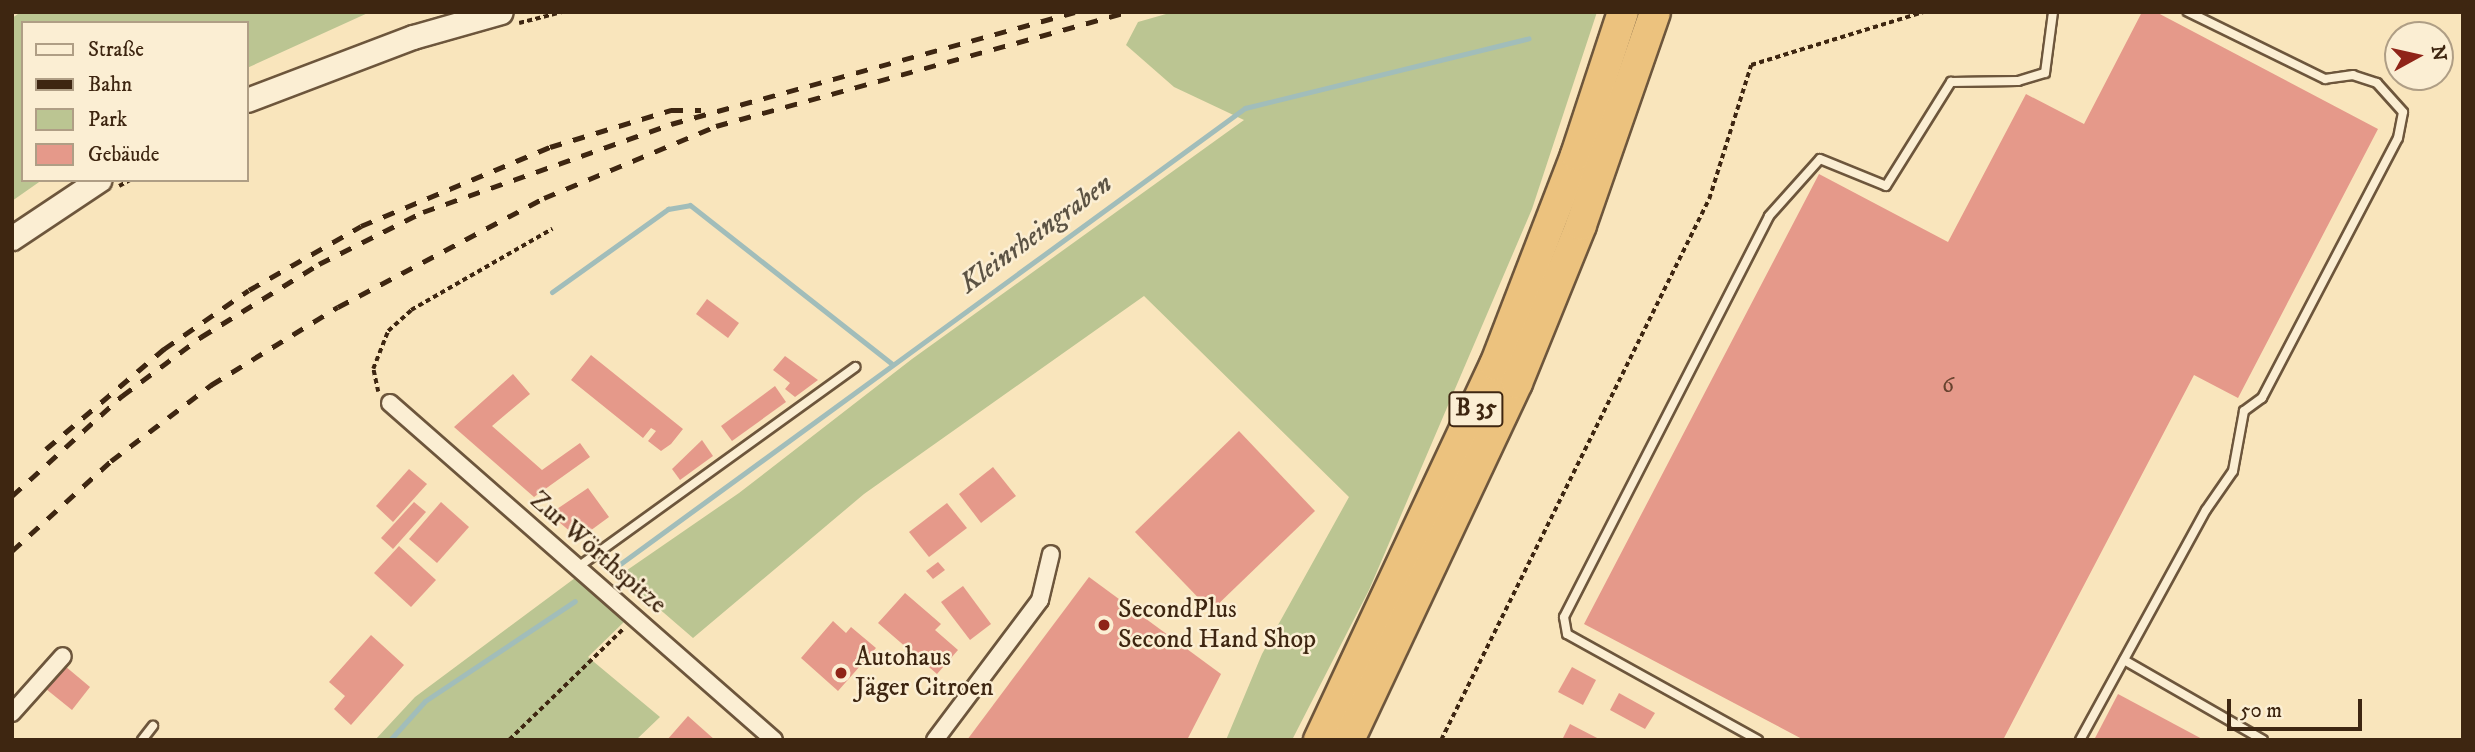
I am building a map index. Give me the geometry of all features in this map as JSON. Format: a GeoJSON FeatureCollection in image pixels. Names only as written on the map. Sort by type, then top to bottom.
{"type":"FeatureCollection","features":[{"type":"Feature","properties":{"kind":"highway","name":"B 35"},"geometry":{"type":"LineString","coordinates":[[1318,740],[1495,365],[1576,155],[1623,12]]}},
{"type":"Feature","properties":{"kind":"highway","name":"B 35"},"geometry":{"type":"LineString","coordinates":[[1349,740],[1517,383],[1581,225],[1655,12]]}},
{"type":"Feature","properties":{"kind":"main road"},"geometry":{"type":"LineString","coordinates":[[248,100],[413,37],[497,13]]}},
{"type":"Feature","properties":{"kind":"main road"},"geometry":{"type":"LineString","coordinates":[[12,237],[96,182]]}},
{"type":"Feature","properties":{"kind":"street","name":"Zur Wörthspitze"},"geometry":{"type":"LineString","coordinates":[[390,402],[774,740]]}},
{"type":"Feature","properties":{"kind":"street"},"geometry":{"type":"LineString","coordinates":[[935,740],[1040,600],[1051,554]]}},
{"type":"Feature","properties":{"kind":"street"},"geometry":{"type":"LineString","coordinates":[[12,713],[63,656]]}},
{"type":"Feature","properties":{"kind":"lane"},"geometry":{"type":"LineString","coordinates":[[1757,739],[1567,634],[1564,617],[1769,216],[1820,159],[1886,186],[1951,82],[2018,81],[2046,73],[2053,12]]}},
{"type":"Feature","properties":{"kind":"lane"},"geometry":{"type":"LineString","coordinates":[[2080,740],[2123,660],[2233,471],[2244,411],[2262,398],[2398,138],[2403,111],[2377,83],[2353,75],[2325,79],[2188,12]]}},
{"type":"Feature","properties":{"kind":"lane"},"geometry":{"type":"LineString","coordinates":[[578,567],[855,367]]}},
{"type":"Feature","properties":{"kind":"lane"},"geometry":{"type":"LineString","coordinates":[[2123,660],[2263,740]]}},
{"type":"Feature","properties":{"kind":"lane"},"geometry":{"type":"LineString","coordinates":[[142,740],[153,726]]}},
{"type":"Feature","properties":{"kind":"path"},"geometry":{"type":"LineString","coordinates":[[1441,740],[1709,199],[1751,65],[1923,12]]}},
{"type":"Feature","properties":{"kind":"path"},"geometry":{"type":"LineString","coordinates":[[390,402],[378,392],[373,369],[387,331],[411,310],[552,229]]}},
{"type":"Feature","properties":{"kind":"path"},"geometry":{"type":"LineString","coordinates":[[509,740],[635,617]]}},
{"type":"Feature","properties":{"kind":"green space"},"geometry":{"type":"Polygon","coordinates":[[[21,12],[370,12],[248,68],[248,21],[21,21],[21,182],[39,182],[12,201],[12,18],[21,12]]]}},
{"type":"Feature","properties":{"kind":"green space"},"geometry":{"type":"Polygon","coordinates":[[[1173,12],[1597,12],[1532,209],[1369,590],[1292,740],[1226,740],[1262,654],[1349,497],[1144,296],[864,494],[693,638],[620,575],[739,493],[912,359],[1244,120],[1174,87],[1126,45],[1138,22],[1173,12]]]}},
{"type":"Feature","properties":{"kind":"green space"},"geometry":{"type":"Polygon","coordinates":[[[575,578],[626,620],[588,657],[660,717],[636,740],[375,740],[415,697],[575,578]]]}},
{"type":"Feature","properties":{"kind":"building"},"geometry":{"type":"Polygon","coordinates":[[[2142,12],[2156,12],[2378,129],[2238,398],[2194,375],[2003,740],[1804,740],[1584,624],[1819,174],[1948,242],[2026,94],[2084,124],[2142,12]]]}},
{"type":"Feature","properties":{"kind":"building"},"geometry":{"type":"Polygon","coordinates":[[[707,299],[739,323],[728,338],[696,314],[707,299]]]}},
{"type":"Feature","properties":{"kind":"building"},"geometry":{"type":"Polygon","coordinates":[[[591,355],[683,429],[671,444],[661,451],[648,441],[656,431],[651,428],[643,438],[571,380],[591,355]]]}},
{"type":"Feature","properties":{"kind":"building"},"geometry":{"type":"Polygon","coordinates":[[[785,356],[818,380],[795,397],[785,389],[790,383],[773,370],[785,356]]]}},
{"type":"Feature","properties":{"kind":"building"},"geometry":{"type":"Polygon","coordinates":[[[513,374],[530,394],[492,426],[542,470],[580,443],[590,457],[534,497],[454,427],[513,374]]]}},
{"type":"Feature","properties":{"kind":"building"},"geometry":{"type":"Polygon","coordinates":[[[775,386],[786,402],[732,441],[721,426],[775,386]]]}},
{"type":"Feature","properties":{"kind":"building"},"geometry":{"type":"Polygon","coordinates":[[[1239,431],[1315,511],[1211,611],[1135,532],[1239,431]]]}},
{"type":"Feature","properties":{"kind":"building"},"geometry":{"type":"Polygon","coordinates":[[[702,440],[713,456],[680,480],[672,469],[702,440]]]}},
{"type":"Feature","properties":{"kind":"building"},"geometry":{"type":"Polygon","coordinates":[[[993,467],[1016,496],[981,523],[959,494],[993,467]]]}},
{"type":"Feature","properties":{"kind":"building"},"geometry":{"type":"Polygon","coordinates":[[[409,469],[427,484],[393,522],[376,506],[409,469]]]}},
{"type":"Feature","properties":{"kind":"building"},"geometry":{"type":"Polygon","coordinates":[[[588,488],[609,517],[579,539],[559,522],[564,518],[557,509],[588,488]]]}},
{"type":"Feature","properties":{"kind":"building"},"geometry":{"type":"Polygon","coordinates":[[[414,502],[426,512],[393,549],[381,538],[414,502]]]}},
{"type":"Feature","properties":{"kind":"building"},"geometry":{"type":"Polygon","coordinates":[[[441,502],[469,527],[437,563],[409,539],[441,502]]]}},
{"type":"Feature","properties":{"kind":"building"},"geometry":{"type":"Polygon","coordinates":[[[947,503],[967,528],[929,557],[909,532],[947,503]]]}},
{"type":"Feature","properties":{"kind":"building"},"geometry":{"type":"Polygon","coordinates":[[[399,546],[436,580],[411,607],[374,573],[399,546]]]}},
{"type":"Feature","properties":{"kind":"building"},"geometry":{"type":"Polygon","coordinates":[[[938,562],[945,570],[933,579],[926,571],[938,562]]]}},
{"type":"Feature","properties":{"kind":"building","name":"SecondPlus Second Hand Shop"},"geometry":{"type":"Polygon","coordinates":[[[1089,577],[1221,674],[1187,740],[967,740],[1089,577]]]}},
{"type":"Feature","properties":{"kind":"building"},"geometry":{"type":"Polygon","coordinates":[[[963,586],[991,624],[970,640],[941,602],[963,586]]]}},
{"type":"Feature","properties":{"kind":"building"},"geometry":{"type":"Polygon","coordinates":[[[905,593],[941,624],[935,630],[958,650],[937,674],[878,623],[905,593]]]}},
{"type":"Feature","properties":{"kind":"building"},"geometry":{"type":"Polygon","coordinates":[[[833,621],[846,633],[851,627],[876,648],[838,691],[801,658],[833,621]]]}},
{"type":"Feature","properties":{"kind":"building"},"geometry":{"type":"Polygon","coordinates":[[[371,635],[404,665],[351,725],[334,709],[345,696],[329,682],[371,635]]]}},
{"type":"Feature","properties":{"kind":"building"},"geometry":{"type":"Polygon","coordinates":[[[65,666],[90,687],[72,710],[46,689],[65,666]]]}},
{"type":"Feature","properties":{"kind":"building"},"geometry":{"type":"Polygon","coordinates":[[[1572,667],[1596,680],[1583,705],[1558,692],[1572,667]]]}},
{"type":"Feature","properties":{"kind":"building"},"geometry":{"type":"Polygon","coordinates":[[[1619,693],[1655,713],[1645,729],[1610,710],[1619,693]]]}},
{"type":"Feature","properties":{"kind":"building"},"geometry":{"type":"Polygon","coordinates":[[[2118,694],[2204,740],[2094,740],[2118,694]]]}},
{"type":"Feature","properties":{"kind":"building"},"geometry":{"type":"Polygon","coordinates":[[[688,716],[715,740],[667,740],[688,716]]]}},
{"type":"Feature","properties":{"kind":"building"},"geometry":{"type":"Polygon","coordinates":[[[1570,724],[1601,740],[1562,740],[1570,724]]]}},
{"type":"Feature","properties":{"kind":"waterway","name":"Kleinrheingraben"},"geometry":{"type":"LineString","coordinates":[[616,567],[1245,108],[1529,38]]}},
{"type":"Feature","properties":{"kind":"waterway"},"geometry":{"type":"LineString","coordinates":[[552,292],[668,209],[690,205],[891,363]]}},
{"type":"Feature","properties":{"kind":"waterway","name":"Kleinrheingraben"},"geometry":{"type":"LineString","coordinates":[[390,740],[425,701],[575,601]]}},
{"type":"Feature","properties":{"kind":"railway"},"geometry":{"type":"LineString","coordinates":[[12,496],[122,396],[201,337],[319,264],[423,212],[671,124],[1075,12]]}},
{"type":"Feature","properties":{"kind":"railway"},"geometry":{"type":"LineString","coordinates":[[12,551],[111,461],[211,385],[338,307],[544,198],[716,126],[1126,12]]}},
{"type":"Feature","properties":{"kind":"railway"},"geometry":{"type":"LineString","coordinates":[[46,449],[164,349],[249,290],[361,226],[550,147],[671,110],[701,110]]}},
{"type":"Feature","properties":{"kind":"place","name":"SecondPlus Second Hand Shop"},"geometry":{"type":"Point","coordinates":[1104,625]}},
{"type":"Feature","properties":{"kind":"place","name":"Autohaus Jäger Citroen"},"geometry":{"type":"Point","coordinates":[841,673]}}]}
